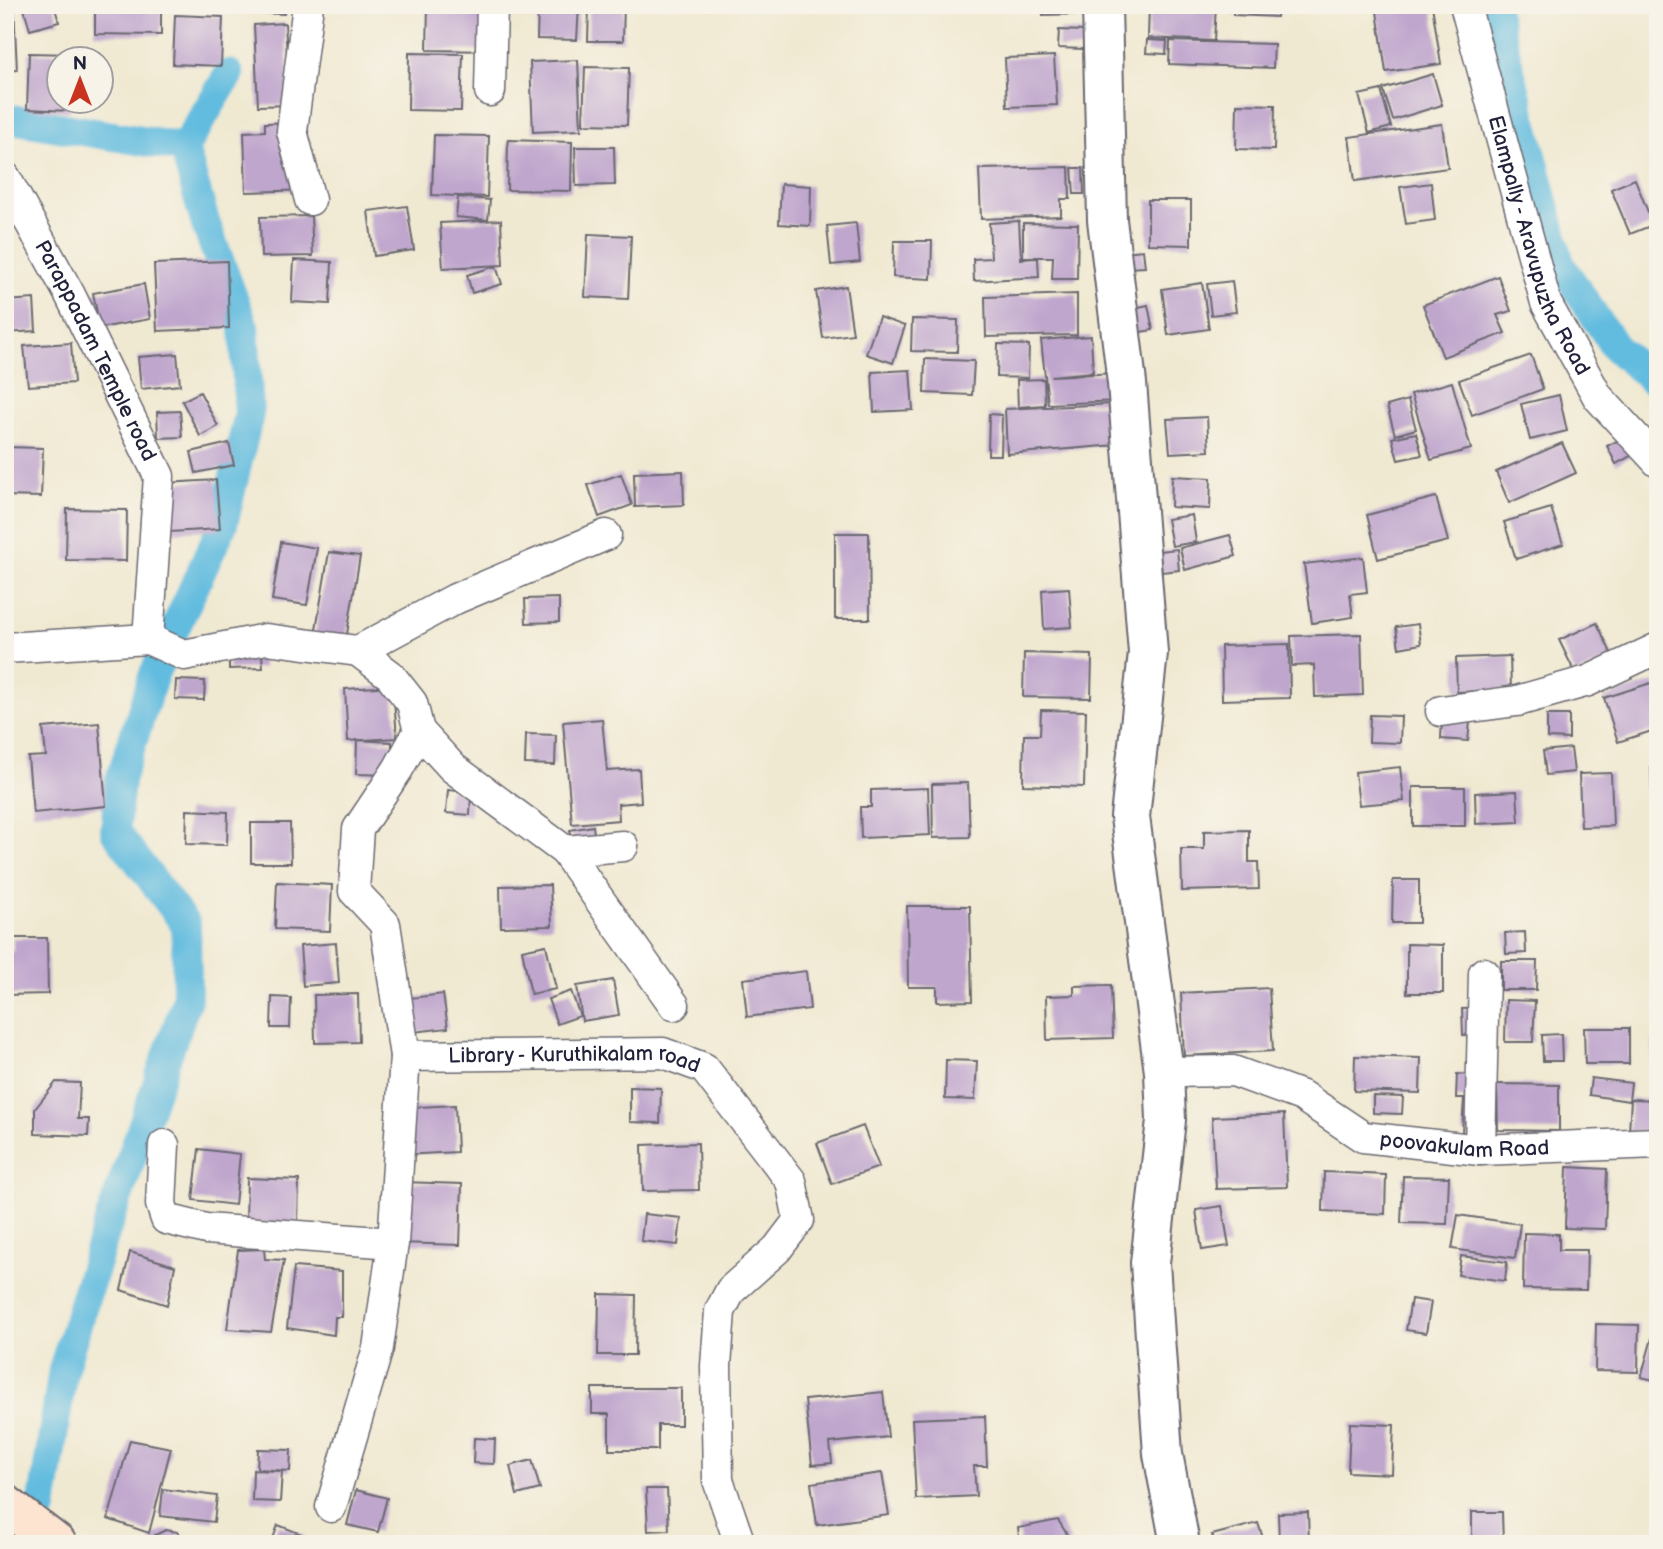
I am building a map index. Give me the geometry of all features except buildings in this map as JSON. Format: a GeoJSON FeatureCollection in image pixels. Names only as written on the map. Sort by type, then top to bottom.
{"type":"FeatureCollection","features":[{"type":"Feature","properties":{"kind":"main road"},"geometry":{"type":"LineString","coordinates":[[5,1504],[57,1544]]}},
{"type":"Feature","properties":{"kind":"street"},"geometry":{"type":"LineString","coordinates":[[308,5],[292,131],[310,200]]}},
{"type":"Feature","properties":{"kind":"street"},"geometry":{"type":"LineString","coordinates":[[490,91],[492,5]]}},
{"type":"Feature","properties":{"kind":"street"},"geometry":{"type":"LineString","coordinates":[[1102,5],[1107,220],[1127,383],[1147,653],[1130,817],[1164,1072],[1167,1120],[1150,1263],[1163,1454],[1180,1544]]}},
{"type":"Feature","properties":{"kind":"street","name":"Elampally - Aravupuzha Road"},"geometry":{"type":"LineString","coordinates":[[1465,5],[1546,303],[1598,397],[1658,463]]}},
{"type":"Feature","properties":{"kind":"street","name":"Parappadam Temple road"},"geometry":{"type":"LineString","coordinates":[[5,177],[70,295],[159,476],[151,640]]}},
{"type":"Feature","properties":{"kind":"street"},"geometry":{"type":"LineString","coordinates":[[358,651],[455,599],[606,535]]}},
{"type":"Feature","properties":{"kind":"street"},"geometry":{"type":"LineString","coordinates":[[5,648],[151,640],[184,655],[266,639],[358,651],[390,675],[412,703],[419,731],[453,768],[565,851],[674,1005]]}},
{"type":"Feature","properties":{"kind":"street"},"geometry":{"type":"LineString","coordinates":[[1441,711],[1517,701],[1576,684],[1658,648]]}},
{"type":"Feature","properties":{"kind":"street"},"geometry":{"type":"LineString","coordinates":[[331,1507],[378,1348],[393,1243],[405,1056],[385,924],[354,891],[358,829],[398,769],[419,731]]}},
{"type":"Feature","properties":{"kind":"street"},"geometry":{"type":"LineString","coordinates":[[565,851],[623,846]]}},
{"type":"Feature","properties":{"kind":"street"},"geometry":{"type":"LineString","coordinates":[[1480,1150],[1484,973]]}},
{"type":"Feature","properties":{"kind":"street","name":"Library - Kuruthikalam road"},"geometry":{"type":"LineString","coordinates":[[405,1056],[663,1054],[704,1068],[792,1181],[799,1220],[777,1249],[731,1290],[720,1311],[716,1366],[718,1480],[740,1544]]}},
{"type":"Feature","properties":{"kind":"street","name":"poovakulam Road"},"geometry":{"type":"LineString","coordinates":[[1164,1072],[1233,1071],[1302,1096],[1363,1137],[1480,1150],[1658,1143]]}},
{"type":"Feature","properties":{"kind":"street"},"geometry":{"type":"LineString","coordinates":[[164,1145],[161,1204],[166,1219],[206,1228],[393,1243]]}},
{"type":"Feature","properties":{"kind":"waterway"},"geometry":{"type":"LineString","coordinates":[[1493,5],[1560,264],[1615,347],[1658,385]]}},
{"type":"Feature","properties":{"kind":"waterway"},"geometry":{"type":"LineString","coordinates":[[42,1508],[63,1370],[104,1236],[187,999],[186,925],[115,831],[120,780],[154,674],[223,524],[249,414],[244,327],[205,222],[184,148],[229,74]]}},
{"type":"Feature","properties":{"kind":"waterway"},"geometry":{"type":"LineString","coordinates":[[5,118],[184,148]]}}]}
